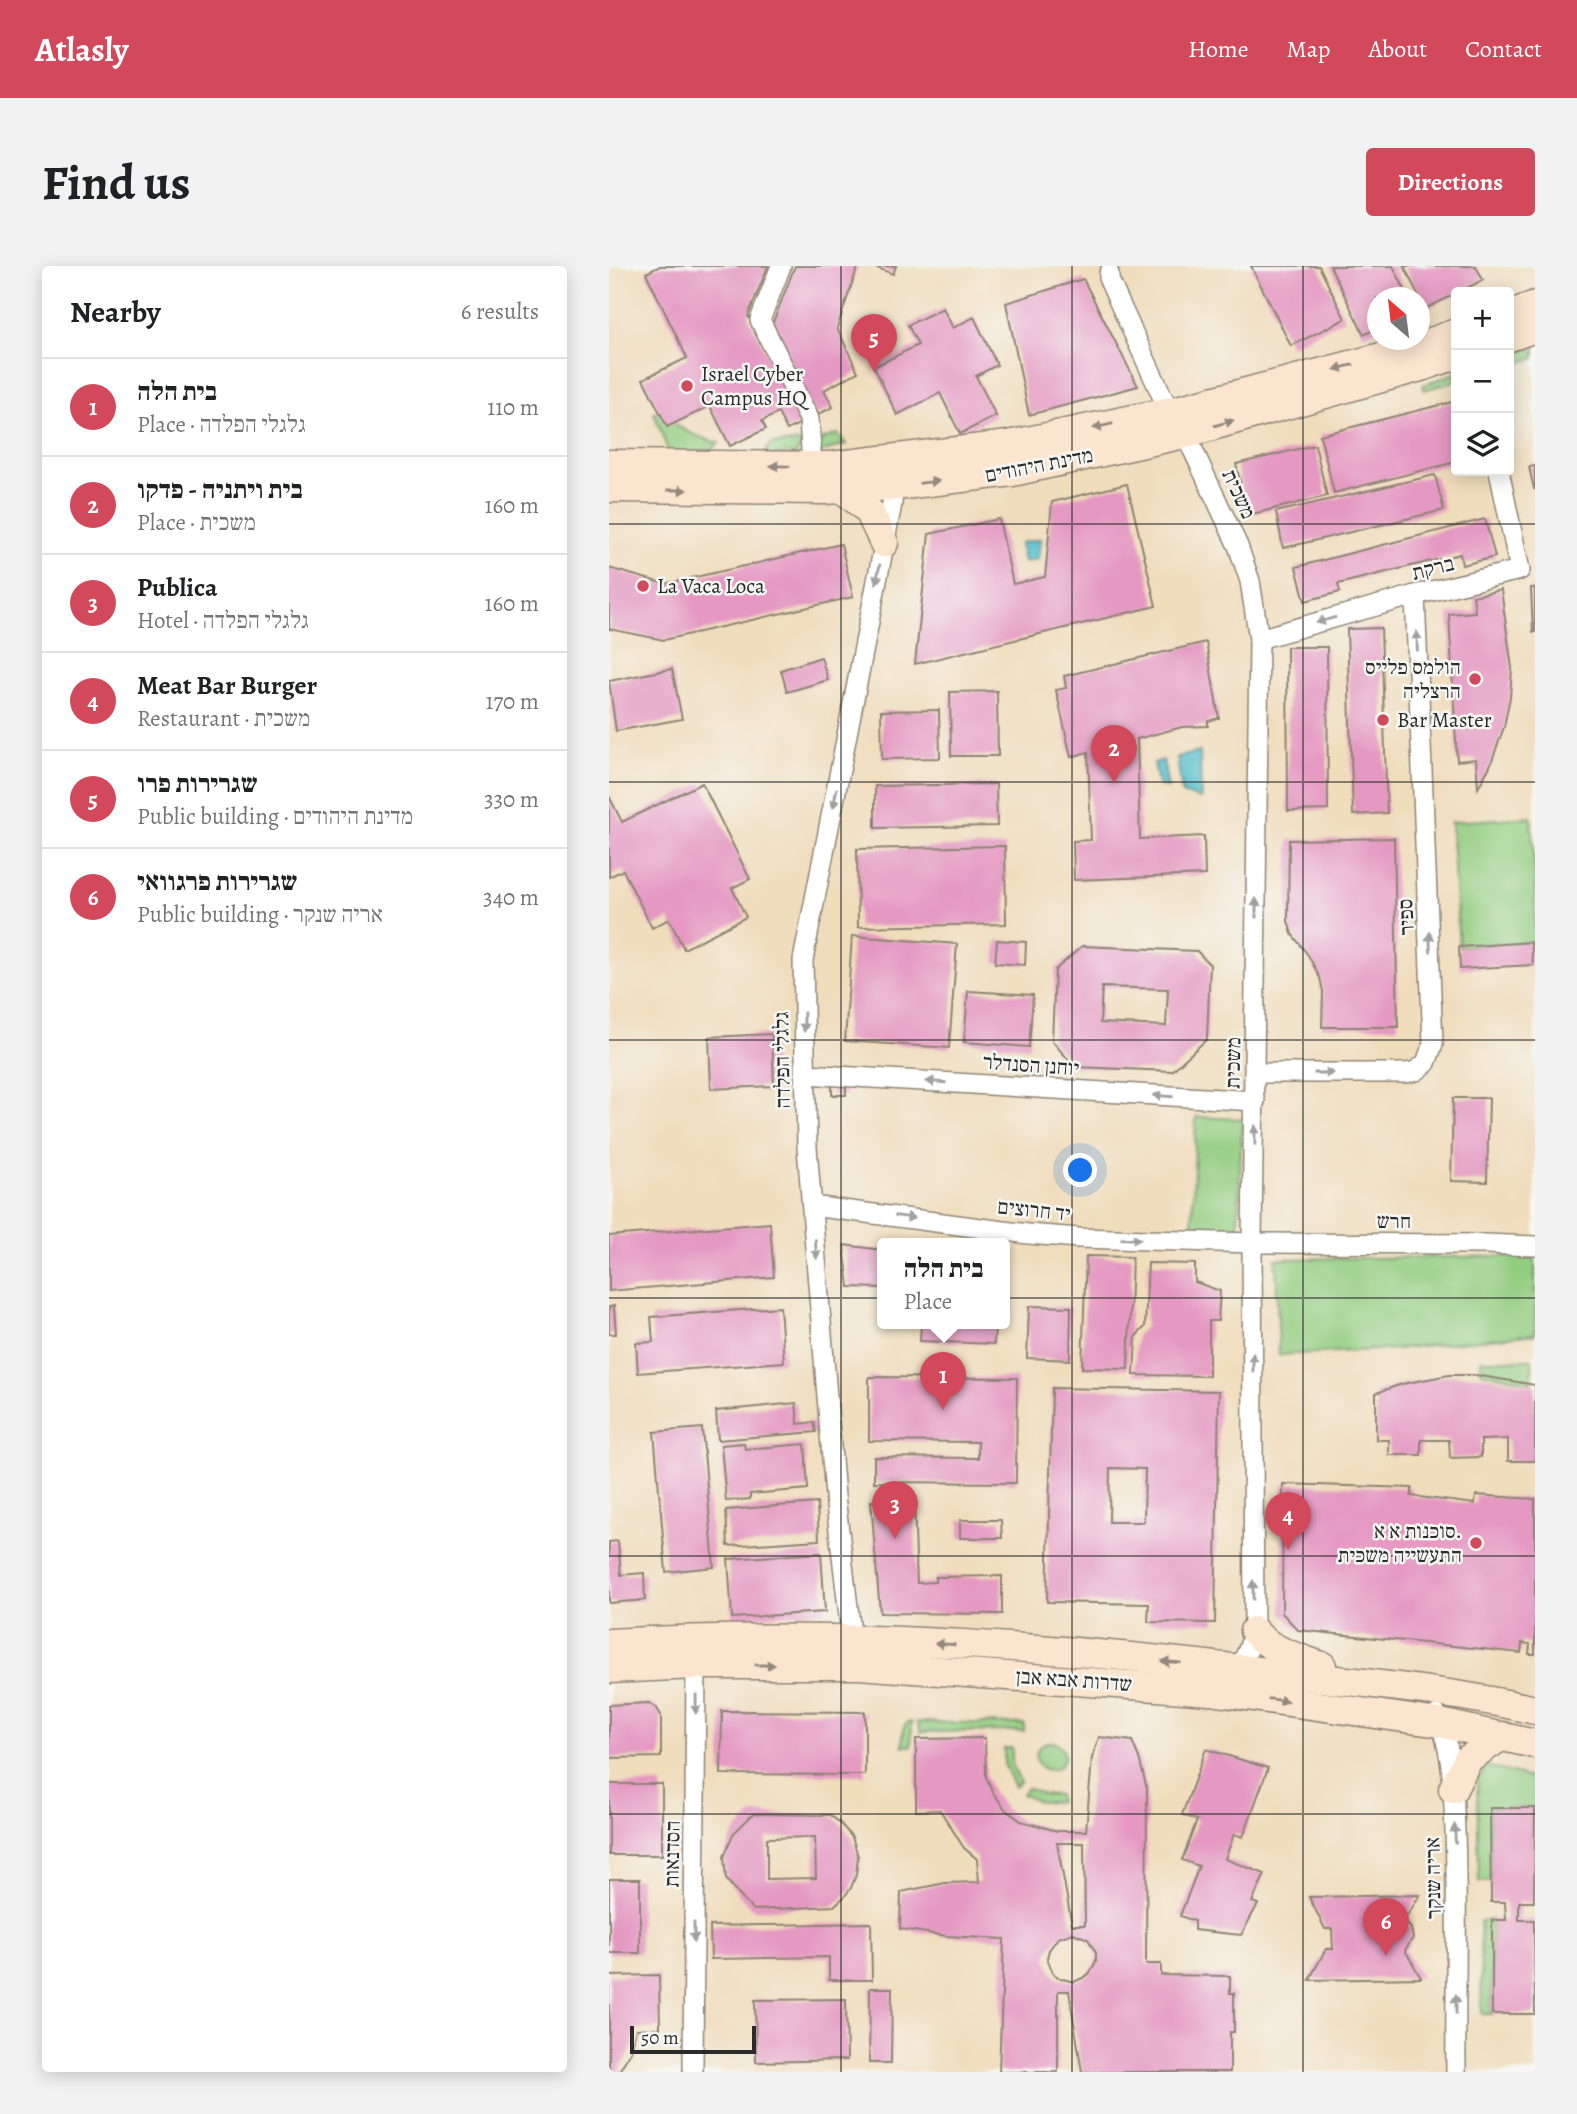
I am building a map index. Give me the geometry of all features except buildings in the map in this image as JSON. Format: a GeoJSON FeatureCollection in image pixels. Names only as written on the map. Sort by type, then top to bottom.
{"type":"FeatureCollection","features":[{"type":"Feature","properties":{"kind":"main road"},"geometry":{"type":"LineString","coordinates":[[1514,313],[1535,305]]}},
{"type":"Feature","properties":{"kind":"main road"},"geometry":{"type":"LineString","coordinates":[[1514,335],[1535,328]]}},
{"type":"Feature","properties":{"kind":"main road","name":"מדינת היהודים"},"geometry":{"type":"LineString","coordinates":[[1177,418],[1412,349],[1451,335]]}},
{"type":"Feature","properties":{"kind":"main road","name":"מדינת היהודים"},"geometry":{"type":"LineString","coordinates":[[609,488],[843,489],[894,472],[1008,445],[1177,418],[1425,366],[1451,357]]}},
{"type":"Feature","properties":{"kind":"main road","name":"מדינת היהודים"},"geometry":{"type":"LineString","coordinates":[[609,464],[812,466],[894,472]]}},
{"type":"Feature","properties":{"kind":"main road"},"geometry":{"type":"LineString","coordinates":[[843,489],[869,511],[884,543]]}},
{"type":"Feature","properties":{"kind":"main road"},"geometry":{"type":"LineString","coordinates":[[1254,1631],[1266,1644],[1283,1653],[1375,1683]]}},
{"type":"Feature","properties":{"kind":"main road","name":"שדרות אבא אבן"},"geometry":{"type":"LineString","coordinates":[[609,1643],[850,1638],[1029,1649],[1375,1683],[1483,1698],[1535,1710]]}},
{"type":"Feature","properties":{"kind":"main road","name":"שדרות אבא אבן"},"geometry":{"type":"LineString","coordinates":[[609,1669],[696,1665],[859,1665],[1210,1690],[1440,1723],[1535,1744]]}},
{"type":"Feature","properties":{"kind":"main road"},"geometry":{"type":"LineString","coordinates":[[1453,1789],[1468,1759],[1502,1736]]}},
{"type":"Feature","properties":{"kind":"street"},"geometry":{"type":"LineString","coordinates":[[781,266],[759,320],[809,419],[812,466]]}},
{"type":"Feature","properties":{"kind":"street","name":"משכית"},"geometry":{"type":"LineString","coordinates":[[1113,268],[1108,280],[1238,546],[1250,581],[1259,639],[1252,1243],[1254,1631],[1239,1668],[1210,1690]]}},
{"type":"Feature","properties":{"kind":"street","name":"גלגלי הפלדה"},"geometry":{"type":"LineString","coordinates":[[859,1665],[850,1638],[835,1496],[807,1147],[803,960],[884,543],[894,472]]}},
{"type":"Feature","properties":{"kind":"street","name":"ברקת"},"geometry":{"type":"LineString","coordinates":[[1259,639],[1415,595],[1520,570],[1500,476]]}},
{"type":"Feature","properties":{"kind":"street","name":"ספיר"},"geometry":{"type":"LineString","coordinates":[[1256,1073],[1406,1073],[1416,1071],[1426,1063],[1430,1054],[1433,1044],[1432,988],[1415,595]]}},
{"type":"Feature","properties":{"kind":"street","name":"יוחנן הסנדלר"},"geometry":{"type":"LineString","coordinates":[[805,1074],[1255,1101]]}},
{"type":"Feature","properties":{"kind":"street","name":"יד חרוצים"},"geometry":{"type":"LineString","coordinates":[[813,1206],[1028,1234],[1252,1243]]}},
{"type":"Feature","properties":{"kind":"street","name":"חרש"},"geometry":{"type":"LineString","coordinates":[[1252,1243],[1535,1246]]}},
{"type":"Feature","properties":{"kind":"street","name":"הסדנאות"},"geometry":{"type":"LineString","coordinates":[[693,2072],[696,1665],[709,1639]]}},
{"type":"Feature","properties":{"kind":"street","name":"אריה שנקר"},"geometry":{"type":"LineString","coordinates":[[1420,1691],[1426,1696],[1440,1723],[1449,1747],[1453,1789],[1457,1893],[1456,2072]]}},
{"type":"Feature","properties":{"kind":"green space"},"geometry":{"type":"Polygon","coordinates":[[[1535,344],[1535,358],[1514,364],[1514,352],[1535,344]]]}},
{"type":"Feature","properties":{"kind":"green space"},"geometry":{"type":"Polygon","coordinates":[[[1451,375],[1451,382],[1424,390],[1423,385],[1451,375]]]}},
{"type":"Feature","properties":{"kind":"green space"},"geometry":{"type":"Polygon","coordinates":[[[661,412],[688,432],[719,443],[703,458],[671,459],[654,413],[661,412]]]}},
{"type":"Feature","properties":{"kind":"green space"},"geometry":{"type":"Polygon","coordinates":[[[838,434],[846,444],[818,453],[821,440],[838,434]]]}},
{"type":"Feature","properties":{"kind":"green space"},"geometry":{"type":"Polygon","coordinates":[[[804,442],[796,454],[763,456],[771,444],[804,442]]]}},
{"type":"Feature","properties":{"kind":"green space"},"geometry":{"type":"Polygon","coordinates":[[[1531,817],[1535,874],[1535,965],[1531,942],[1459,947],[1451,822],[1531,817]]]}},
{"type":"Feature","properties":{"kind":"green space"},"geometry":{"type":"Polygon","coordinates":[[[1196,1117],[1242,1119],[1238,1228],[1192,1226],[1196,1117]]]}},
{"type":"Feature","properties":{"kind":"green space"},"geometry":{"type":"Polygon","coordinates":[[[1535,1256],[1535,1334],[1395,1349],[1279,1355],[1276,1259],[1535,1256]]]}},
{"type":"Feature","properties":{"kind":"green space"},"geometry":{"type":"Polygon","coordinates":[[[1481,1360],[1532,1360],[1532,1382],[1481,1372],[1481,1360]]]}},
{"type":"Feature","properties":{"kind":"green space"},"geometry":{"type":"Polygon","coordinates":[[[912,1722],[911,1746],[903,1746],[903,1729],[907,1723],[912,1722]]]}},
{"type":"Feature","properties":{"kind":"green space"},"geometry":{"type":"Polygon","coordinates":[[[917,1722],[1024,1724],[1024,1731],[921,1732],[917,1722]]]}},
{"type":"Feature","properties":{"kind":"green space"},"geometry":{"type":"Polygon","coordinates":[[[1050,1742],[1060,1746],[1064,1756],[1060,1766],[1050,1770],[1040,1766],[1036,1756],[1040,1746],[1050,1742]]]}},
{"type":"Feature","properties":{"kind":"green space"},"geometry":{"type":"Polygon","coordinates":[[[1004,1748],[1012,1748],[1012,1765],[1020,1782],[1015,1787],[1004,1764],[1004,1748]]]}},
{"type":"Feature","properties":{"kind":"green space"},"geometry":{"type":"Polygon","coordinates":[[[1486,1766],[1535,1779],[1535,1808],[1490,1808],[1491,1882],[1479,1882],[1477,1776],[1481,1776],[1486,1766]]]}},
{"type":"Feature","properties":{"kind":"green space"},"geometry":{"type":"Polygon","coordinates":[[[1027,1788],[1042,1794],[1058,1795],[1059,1802],[1044,1802],[1022,1794],[1027,1788]]]}},
{"type":"Feature","properties":{"kind":"green space"},"geometry":{"type":"Polygon","coordinates":[[[1492,1920],[1492,2014],[1482,2014],[1480,1921],[1492,1920]]]}},
{"type":"Feature","properties":{"kind":"water"},"geometry":{"type":"Polygon","coordinates":[[[1040,539],[1038,559],[1024,562],[1020,543],[1040,539]]]}},
{"type":"Feature","properties":{"kind":"water"},"geometry":{"type":"Polygon","coordinates":[[[1200,752],[1201,799],[1182,793],[1177,757],[1200,752]]]}},
{"type":"Feature","properties":{"kind":"water"},"geometry":{"type":"Polygon","coordinates":[[[1163,760],[1168,788],[1158,785],[1154,763],[1163,760]]]}},
{"type":"Feature","properties":{"kind":"place","name":"שגרירות פרו"},"geometry":{"type":"Point","coordinates":[874,372]}},
{"type":"Feature","properties":{"kind":"place","name":"Israel Cyber Campus HQ"},"geometry":{"type":"Point","coordinates":[687,386]}},
{"type":"Feature","properties":{"kind":"place","name":"La Vaca Loca"},"geometry":{"type":"Point","coordinates":[643,586]}},
{"type":"Feature","properties":{"kind":"place","name":"הולמס פלייס הרצליה"},"geometry":{"type":"Point","coordinates":[1475,679]}},
{"type":"Feature","properties":{"kind":"place","name":"Bar Master"},"geometry":{"type":"Point","coordinates":[1383,720]}},
{"type":"Feature","properties":{"kind":"place","name":"בית ויתניה - פדקו"},"geometry":{"type":"Point","coordinates":[1114,783]}},
{"type":"Feature","properties":{"kind":"place","name":"בית הלה"},"geometry":{"type":"Point","coordinates":[943,1410]}},
{"type":"Feature","properties":{"kind":"place","name":"Publica"},"geometry":{"type":"Point","coordinates":[895,1539]}},
{"type":"Feature","properties":{"kind":"place","name":"סוכנות א א. התעשייה משכית"},"geometry":{"type":"Point","coordinates":[1476,1543]}},
{"type":"Feature","properties":{"kind":"place","name":"Meat Bar Burger"},"geometry":{"type":"Point","coordinates":[1288,1550]}},
{"type":"Feature","properties":{"kind":"place","name":"שגרירות פרגוואי"},"geometry":{"type":"Point","coordinates":[1386,1956]}}]}
